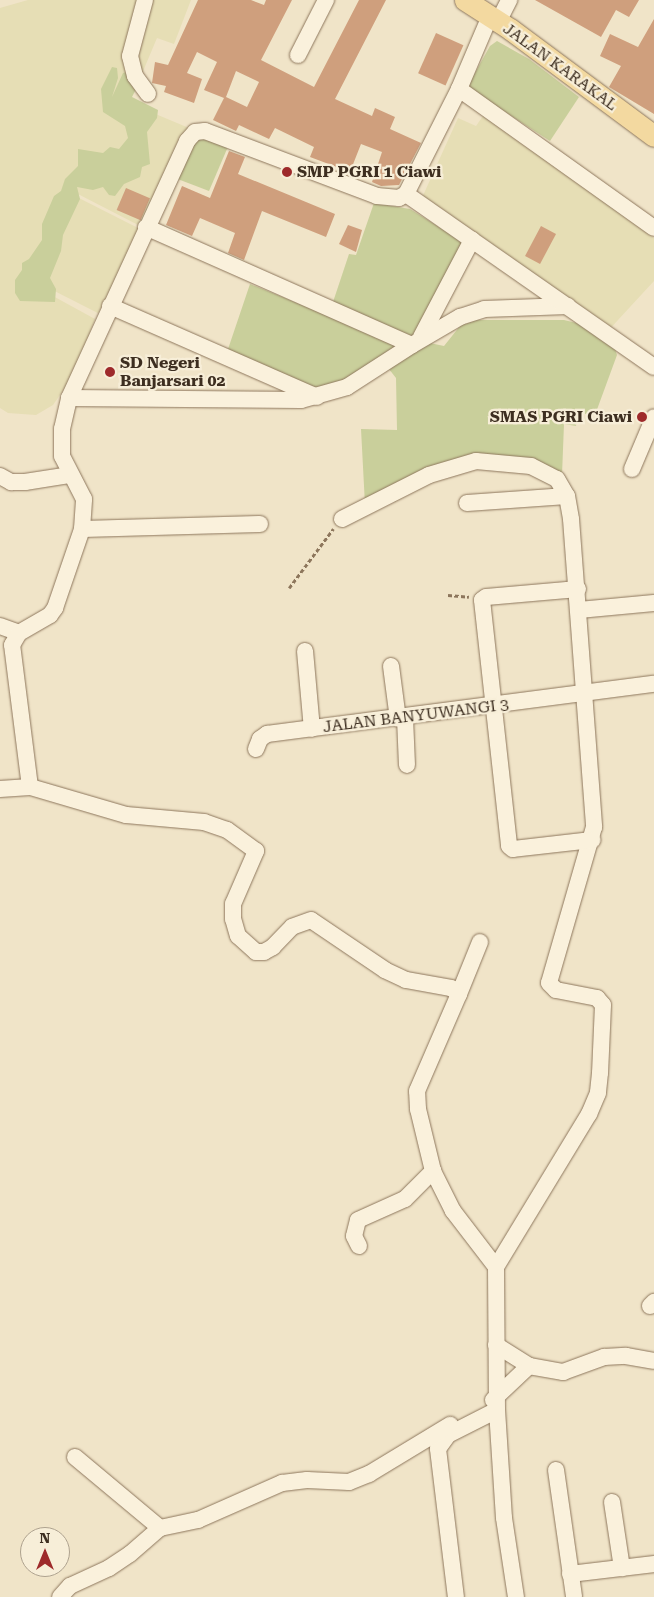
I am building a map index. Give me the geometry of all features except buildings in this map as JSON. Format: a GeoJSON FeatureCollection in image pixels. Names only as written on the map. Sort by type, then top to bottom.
{"type":"FeatureCollection","features":[{"type":"Feature","properties":{"kind":"main road","name":"JALAN KARAKAL"},"geometry":{"type":"LineString","coordinates":[[465,0],[494,19],[654,136]]}},
{"type":"Feature","properties":{"kind":"street"},"geometry":{"type":"LineString","coordinates":[[145,0],[130,56],[135,76],[148,94]]}},
{"type":"Feature","properties":{"kind":"street"},"geometry":{"type":"LineString","coordinates":[[298,55],[326,0]]}},
{"type":"Feature","properties":{"kind":"street"},"geometry":{"type":"LineString","coordinates":[[30,787],[11,652],[14,638],[19,633],[50,615],[56,608],[82,530],[84,499],[70,475],[61,446],[69,398],[187,141],[199,131],[377,196],[398,198],[406,194],[494,19],[509,0]]}},
{"type":"Feature","properties":{"kind":"street"},"geometry":{"type":"LineString","coordinates":[[459,89],[654,228]]}},
{"type":"Feature","properties":{"kind":"street"},"geometry":{"type":"LineString","coordinates":[[406,194],[568,306],[630,353],[654,367]]}},
{"type":"Feature","properties":{"kind":"street"},"geometry":{"type":"LineString","coordinates":[[146,227],[417,341]]}},
{"type":"Feature","properties":{"kind":"street"},"geometry":{"type":"LineString","coordinates":[[417,341],[472,240]]}},
{"type":"Feature","properties":{"kind":"street"},"geometry":{"type":"LineString","coordinates":[[110,306],[317,397]]}},
{"type":"Feature","properties":{"kind":"street"},"geometry":{"type":"LineString","coordinates":[[69,398],[282,401],[317,397],[347,387],[417,341],[460,317],[484,309],[568,306]]}},
{"type":"Feature","properties":{"kind":"street"},"geometry":{"type":"LineString","coordinates":[[632,469],[654,417]]}},
{"type":"Feature","properties":{"kind":"street"},"geometry":{"type":"LineString","coordinates":[[342,519],[429,475],[476,461],[531,466],[557,479],[567,496],[578,589],[584,695],[594,803],[592,840],[549,983],[556,990],[597,998],[603,1005],[598,1093],[570,1148],[496,1267],[497,1404],[504,1518],[516,1597]]}},
{"type":"Feature","properties":{"kind":"street"},"geometry":{"type":"LineString","coordinates":[[0,476],[11,482],[25,482],[70,475]]}},
{"type":"Feature","properties":{"kind":"street"},"geometry":{"type":"LineString","coordinates":[[467,503],[567,496]]}},
{"type":"Feature","properties":{"kind":"street"},"geometry":{"type":"LineString","coordinates":[[82,530],[260,524]]}},
{"type":"Feature","properties":{"kind":"street"},"geometry":{"type":"LineString","coordinates":[[578,589],[483,598],[493,707],[510,848],[592,840]]}},
{"type":"Feature","properties":{"kind":"street"},"geometry":{"type":"LineString","coordinates":[[579,610],[654,602]]}},
{"type":"Feature","properties":{"kind":"street"},"geometry":{"type":"LineString","coordinates":[[0,626],[19,633]]}},
{"type":"Feature","properties":{"kind":"street"},"geometry":{"type":"LineString","coordinates":[[305,651],[312,730]]}},
{"type":"Feature","properties":{"kind":"street"},"geometry":{"type":"LineString","coordinates":[[392,666],[407,765]]}},
{"type":"Feature","properties":{"kind":"street","name":"JALAN BANYUWANGI 3"},"geometry":{"type":"LineString","coordinates":[[256,749],[260,739],[267,734],[493,707],[654,684]]}},
{"type":"Feature","properties":{"kind":"street"},"geometry":{"type":"LineString","coordinates":[[0,789],[30,787],[126,815],[204,822],[227,830],[256,851],[234,904],[233,918],[238,936],[256,952],[269,950],[292,926],[311,920],[385,970],[406,980],[451,988],[459,994]]}},
{"type":"Feature","properties":{"kind":"street"},"geometry":{"type":"LineString","coordinates":[[480,942],[417,1091],[433,1171],[453,1211],[496,1267]]}},
{"type":"Feature","properties":{"kind":"street"},"geometry":{"type":"LineString","coordinates":[[359,1246],[354,1236],[358,1220],[405,1199],[433,1171]]}},
{"type":"Feature","properties":{"kind":"street"},"geometry":{"type":"LineString","coordinates":[[496,1345],[529,1366],[563,1372],[604,1357],[626,1356],[654,1361]]}},
{"type":"Feature","properties":{"kind":"street"},"geometry":{"type":"LineString","coordinates":[[456,1597],[438,1449],[448,1435],[497,1404],[529,1366]]}},
{"type":"Feature","properties":{"kind":"street"},"geometry":{"type":"LineString","coordinates":[[60,1597],[70,1586],[109,1568],[130,1554],[160,1528],[180,1526],[198,1520],[282,1483],[307,1480],[341,1483],[369,1474],[497,1404]]}},
{"type":"Feature","properties":{"kind":"street"},"geometry":{"type":"LineString","coordinates":[[75,1457],[160,1528]]}},
{"type":"Feature","properties":{"kind":"street"},"geometry":{"type":"LineString","coordinates":[[556,1470],[574,1597]]}},
{"type":"Feature","properties":{"kind":"street"},"geometry":{"type":"LineString","coordinates":[[612,1502],[622,1568]]}},
{"type":"Feature","properties":{"kind":"street"},"geometry":{"type":"LineString","coordinates":[[570,1574],[654,1564]]}},
{"type":"Feature","properties":{"kind":"path"},"geometry":{"type":"LineString","coordinates":[[289,588],[342,519]]}},
{"type":"Feature","properties":{"kind":"path"},"geometry":{"type":"LineString","coordinates":[[448,595],[483,598]]}},
{"type":"Feature","properties":{"kind":"shaded area"},"geometry":{"type":"Polygon","coordinates":[[[28,0],[191,0],[174,44],[157,38],[141,76],[122,100],[189,128],[144,228],[74,192],[31,284],[95,319],[74,375],[53,405],[36,415],[8,413],[0,408],[0,8],[28,0]]]}},
{"type":"Feature","properties":{"kind":"shaded area"},"geometry":{"type":"Polygon","coordinates":[[[485,113],[534,143],[654,238],[654,281],[606,333],[421,200],[458,118],[476,126],[485,113]]]}},
{"type":"Feature","properties":{"kind":"shaded area"},"geometry":{"type":"Polygon","coordinates":[[[75,196],[141,230],[98,313],[32,280],[75,196]]]}},
{"type":"Feature","properties":{"kind":"green space"},"geometry":{"type":"Polygon","coordinates":[[[497,41],[529,59],[579,97],[550,141],[467,87],[490,46],[497,41]]]}},
{"type":"Feature","properties":{"kind":"green space"},"geometry":{"type":"Polygon","coordinates":[[[112,67],[117,68],[118,78],[112,97],[123,73],[132,71],[136,89],[132,97],[158,110],[157,118],[147,132],[150,164],[142,167],[140,177],[124,184],[115,196],[109,195],[103,187],[93,190],[77,187],[80,199],[63,235],[61,251],[50,278],[56,289],[55,302],[20,301],[15,293],[15,280],[22,270],[22,263],[29,259],[42,240],[42,224],[54,196],[61,191],[65,179],[78,166],[78,149],[103,153],[110,147],[119,149],[128,138],[125,126],[103,112],[101,89],[112,67]]]}},
{"type":"Feature","properties":{"kind":"green space"},"geometry":{"type":"Polygon","coordinates":[[[193,137],[230,142],[209,191],[175,178],[193,137]]]}},
{"type":"Feature","properties":{"kind":"green space"},"geometry":{"type":"Polygon","coordinates":[[[374,203],[410,209],[463,242],[425,342],[444,346],[460,326],[476,320],[564,320],[589,326],[614,346],[617,355],[595,415],[578,413],[576,426],[564,424],[562,475],[485,457],[405,494],[395,502],[385,499],[365,505],[361,429],[397,430],[396,378],[385,364],[340,395],[225,358],[250,284],[344,322],[332,305],[349,254],[356,255],[374,203]]]}},
{"type":"Feature","properties":{"kind":"place","name":"SMP PGRI 1 Ciawi"},"geometry":{"type":"Point","coordinates":[287,172]}},
{"type":"Feature","properties":{"kind":"place","name":"SD Negeri Banjarsari 02"},"geometry":{"type":"Point","coordinates":[110,372]}},
{"type":"Feature","properties":{"kind":"place","name":"SMAS PGRI Ciawi"},"geometry":{"type":"Point","coordinates":[642,417]}}]}
